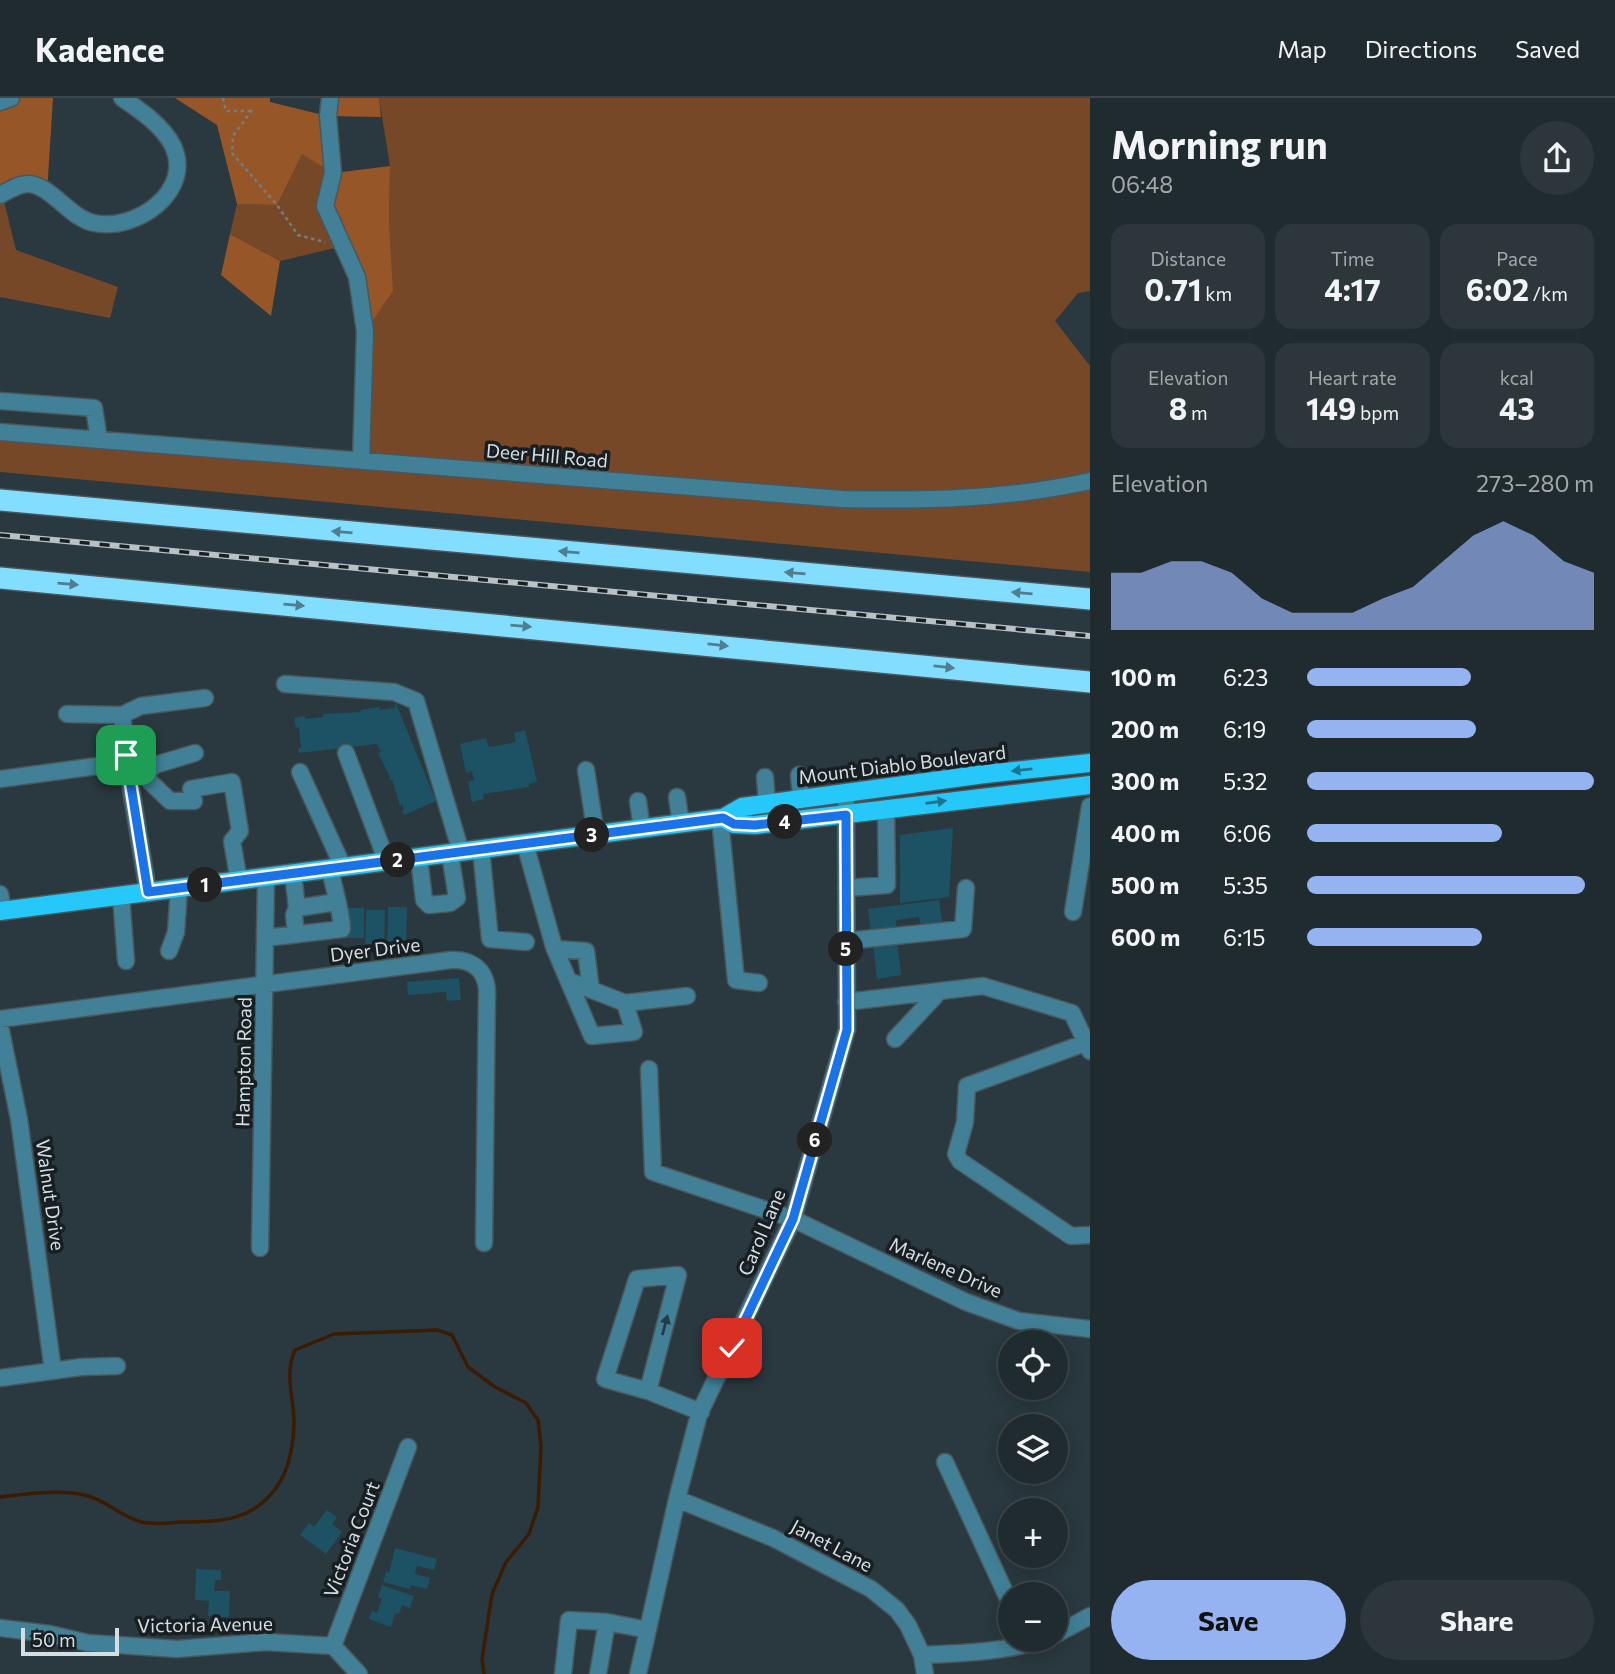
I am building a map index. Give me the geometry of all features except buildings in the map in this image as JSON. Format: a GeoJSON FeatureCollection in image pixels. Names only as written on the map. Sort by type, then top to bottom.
{"type":"FeatureCollection","features":[{"type":"Feature","properties":{"kind":"highway"},"geometry":{"type":"LineString","coordinates":[[0,500],[1090,599]]}},
{"type":"Feature","properties":{"kind":"highway"},"geometry":{"type":"LineString","coordinates":[[0,578],[1090,682]]}},
{"type":"Feature","properties":{"kind":"main road","name":"Mount Diablo Boulevard"},"geometry":{"type":"LineString","coordinates":[[1,905],[148,892],[681,824],[722,818],[742,807],[767,803],[1090,763]]}},
{"type":"Feature","properties":{"kind":"main road","name":"Mount Diablo Boulevard"},"geometry":{"type":"LineString","coordinates":[[722,818],[734,824],[755,825],[1090,785]]}},
{"type":"Feature","properties":{"kind":"street"},"geometry":{"type":"LineString","coordinates":[[0,102],[12,98]]}},
{"type":"Feature","properties":{"kind":"street"},"geometry":{"type":"LineString","coordinates":[[0,195],[23,184],[37,186],[82,219],[95,224],[139,216],[157,205],[173,188],[178,175],[178,157],[170,140],[143,112],[122,98]]}},
{"type":"Feature","properties":{"kind":"street"},"geometry":{"type":"LineString","coordinates":[[330,98],[328,116],[333,173],[325,206],[357,277],[366,331],[361,461]]}},
{"type":"Feature","properties":{"kind":"street"},"geometry":{"type":"LineString","coordinates":[[0,401],[94,408],[99,440]]}},
{"type":"Feature","properties":{"kind":"street","name":"Deer Hill Road"},"geometry":{"type":"LineString","coordinates":[[0,432],[854,499],[926,501],[1005,495],[1090,481]]}},
{"type":"Feature","properties":{"kind":"street"},"geometry":{"type":"LineString","coordinates":[[285,684],[394,692],[416,701],[455,853],[457,898],[450,903],[429,905],[424,900],[419,858]]}},
{"type":"Feature","properties":{"kind":"street"},"geometry":{"type":"LineString","coordinates":[[67,714],[122,715],[141,706],[205,698]]}},
{"type":"Feature","properties":{"kind":"street"},"geometry":{"type":"LineString","coordinates":[[122,715],[148,892]]}},
{"type":"Feature","properties":{"kind":"street"},"geometry":{"type":"LineString","coordinates":[[195,753],[155,765],[144,776],[170,801],[194,801],[191,789],[232,782],[240,831],[232,841],[239,881]]}},
{"type":"Feature","properties":{"kind":"street"},"geometry":{"type":"LineString","coordinates":[[346,753],[387,862]]}},
{"type":"Feature","properties":{"kind":"street"},"geometry":{"type":"LineString","coordinates":[[0,779],[127,762]]}},
{"type":"Feature","properties":{"kind":"street"},"geometry":{"type":"LineString","coordinates":[[586,770],[596,835]]}},
{"type":"Feature","properties":{"kind":"street"},"geometry":{"type":"LineString","coordinates":[[265,938],[342,929],[341,907],[337,902],[336,868],[300,772]]}},
{"type":"Feature","properties":{"kind":"street"},"geometry":{"type":"LineString","coordinates":[[799,775],[801,798]]}},
{"type":"Feature","properties":{"kind":"street"},"geometry":{"type":"LineString","coordinates":[[765,777],[767,803]]}},
{"type":"Feature","properties":{"kind":"street","name":"Carol Lane"},"geometry":{"type":"LineString","coordinates":[[639,1674],[677,1499],[701,1412],[793,1219],[847,1030],[846,792]]}},
{"type":"Feature","properties":{"kind":"street"},"geometry":{"type":"LineString","coordinates":[[677,797],[681,824]]}},
{"type":"Feature","properties":{"kind":"street"},"geometry":{"type":"LineString","coordinates":[[638,801],[642,829]]}},
{"type":"Feature","properties":{"kind":"street"},"geometry":{"type":"LineString","coordinates":[[1073,912],[1090,806]]}},
{"type":"Feature","properties":{"kind":"street"},"geometry":{"type":"LineString","coordinates":[[846,888],[887,885],[886,809]]}},
{"type":"Feature","properties":{"kind":"street"},"geometry":{"type":"LineString","coordinates":[[722,818],[737,980],[759,984]]}},
{"type":"Feature","properties":{"kind":"street"},"geometry":{"type":"LineString","coordinates":[[525,844],[555,949],[592,1036],[635,1032],[625,1003]]}},
{"type":"Feature","properties":{"kind":"street"},"geometry":{"type":"LineString","coordinates":[[481,850],[490,939],[526,942]]}},
{"type":"Feature","properties":{"kind":"street"},"geometry":{"type":"LineString","coordinates":[[293,874],[297,908],[294,915],[296,934]]}},
{"type":"Feature","properties":{"kind":"street","name":"Hampton Road"},"geometry":{"type":"LineString","coordinates":[[260,1248],[266,877]]}},
{"type":"Feature","properties":{"kind":"street"},"geometry":{"type":"LineString","coordinates":[[169,951],[176,932],[178,888]]}},
{"type":"Feature","properties":{"kind":"street"},"geometry":{"type":"LineString","coordinates":[[846,941],[963,929],[966,888]]}},
{"type":"Feature","properties":{"kind":"street"},"geometry":{"type":"LineString","coordinates":[[121,895],[126,961]]}},
{"type":"Feature","properties":{"kind":"street"},"geometry":{"type":"LineString","coordinates":[[297,908],[337,902]]}},
{"type":"Feature","properties":{"kind":"street"},"geometry":{"type":"LineString","coordinates":[[555,949],[586,951],[591,990]]}},
{"type":"Feature","properties":{"kind":"street","name":"Dyer Drive"},"geometry":{"type":"LineString","coordinates":[[0,1019],[451,960],[469,962],[482,973],[487,989],[484,1243]]}},
{"type":"Feature","properties":{"kind":"street"},"geometry":{"type":"LineString","coordinates":[[569,981],[625,1003],[687,996]]}},
{"type":"Feature","properties":{"kind":"street"},"geometry":{"type":"LineString","coordinates":[[846,1002],[983,986],[1072,1013],[1088,1047],[967,1086],[965,1122],[956,1154],[960,1161],[1072,1236],[1090,1235]]}},
{"type":"Feature","properties":{"kind":"street"},"geometry":{"type":"LineString","coordinates":[[895,1039],[940,991]]}},
{"type":"Feature","properties":{"kind":"street","name":"Walnut Drive"},"geometry":{"type":"LineString","coordinates":[[0,1026],[19,1119],[53,1371]]}},
{"type":"Feature","properties":{"kind":"street","name":"Marlene Drive"},"geometry":{"type":"LineString","coordinates":[[649,1069],[653,1172],[793,1219],[966,1302],[1019,1321],[1090,1329]]}},
{"type":"Feature","properties":{"kind":"street"},"geometry":{"type":"LineString","coordinates":[[648,1391],[678,1275],[637,1279],[605,1379],[648,1391],[701,1412]]}},
{"type":"Feature","properties":{"kind":"street"},"geometry":{"type":"LineString","coordinates":[[0,1378],[100,1365],[117,1366]]}},
{"type":"Feature","properties":{"kind":"street","name":"Victoria Court"},"geometry":{"type":"LineString","coordinates":[[333,1646],[408,1447]]}},
{"type":"Feature","properties":{"kind":"street"},"geometry":{"type":"LineString","coordinates":[[945,1462],[1000,1582]]}},
{"type":"Feature","properties":{"kind":"street","name":"Janet Lane"},"geometry":{"type":"LineString","coordinates":[[677,1499],[773,1538],[871,1589],[897,1610],[908,1625],[922,1655],[925,1674]]}},
{"type":"Feature","properties":{"kind":"street"},"geometry":{"type":"LineString","coordinates":[[1068,1629],[1090,1616]]}},
{"type":"Feature","properties":{"kind":"street"},"geometry":{"type":"LineString","coordinates":[[563,1674],[569,1620],[607,1622],[648,1630]]}},
{"type":"Feature","properties":{"kind":"street"},"geometry":{"type":"LineString","coordinates":[[598,1674],[607,1622]]}},
{"type":"Feature","properties":{"kind":"street","name":"Victoria Avenue"},"geometry":{"type":"LineString","coordinates":[[0,1628],[50,1634],[89,1643],[177,1649],[266,1642],[333,1646]]}},
{"type":"Feature","properties":{"kind":"street"},"geometry":{"type":"LineString","coordinates":[[333,1646],[359,1674]]}},
{"type":"Feature","properties":{"kind":"street"},"geometry":{"type":"LineString","coordinates":[[922,1655],[968,1653],[998,1647]]}},
{"type":"Feature","properties":{"kind":"path"},"geometry":{"type":"LineString","coordinates":[[223,98],[226,111],[252,110],[233,135],[232,153],[277,205],[298,235],[343,246]]}},
{"type":"Feature","properties":{"kind":"shaded area"},"geometry":{"type":"Polygon","coordinates":[[[11,98],[53,98],[47,193],[37,186],[0,195],[0,106],[11,98]]]}},
{"type":"Feature","properties":{"kind":"shaded area"},"geometry":{"type":"Polygon","coordinates":[[[175,98],[270,98],[270,102],[327,116],[330,98],[379,98],[381,117],[328,116],[334,173],[390,166],[389,225],[393,291],[365,331],[357,277],[325,206],[333,173],[302,154],[277,205],[237,204],[217,125],[175,98]]]}},
{"type":"Feature","properties":{"kind":"shaded area"},"geometry":{"type":"Polygon","coordinates":[[[379,98],[1090,98],[1090,291],[1078,293],[1055,321],[1090,366],[1090,572],[0,472],[0,432],[361,461],[365,331],[389,225],[390,166],[379,98]]]}},
{"type":"Feature","properties":{"kind":"shaded area"},"geometry":{"type":"Polygon","coordinates":[[[302,153],[333,173],[343,246],[280,261],[230,234],[237,204],[277,205],[302,153]]]}},
{"type":"Feature","properties":{"kind":"shaded area"},"geometry":{"type":"Polygon","coordinates":[[[2,193],[16,250],[118,287],[110,318],[0,297],[2,193]]]}},
{"type":"Feature","properties":{"kind":"shaded area"},"geometry":{"type":"Polygon","coordinates":[[[230,234],[280,261],[271,316],[221,275],[230,234]]]}},
{"type":"Feature","properties":{"kind":"waterway"},"geometry":{"type":"LineString","coordinates":[[0,1497],[50,1492],[80,1494],[134,1519],[151,1523],[224,1520],[237,1516],[250,1511],[272,1494],[287,1467],[294,1430],[290,1368],[295,1350],[334,1334],[437,1330],[452,1335],[468,1367],[495,1387],[526,1403],[538,1420],[541,1446],[538,1507],[529,1534],[506,1562],[492,1594],[482,1659],[484,1674]]}},
{"type":"Feature","properties":{"kind":"railway"},"geometry":{"type":"LineString","coordinates":[[0,535],[1090,636]]}},
{"type":"Feature","properties":{"kind":"route"},"geometry":{"type":"LineString","coordinates":[[126,755],[148,892],[723,818],[734,824],[755,825],[846,815],[847,1030],[793,1219],[732,1348]]}}]}
